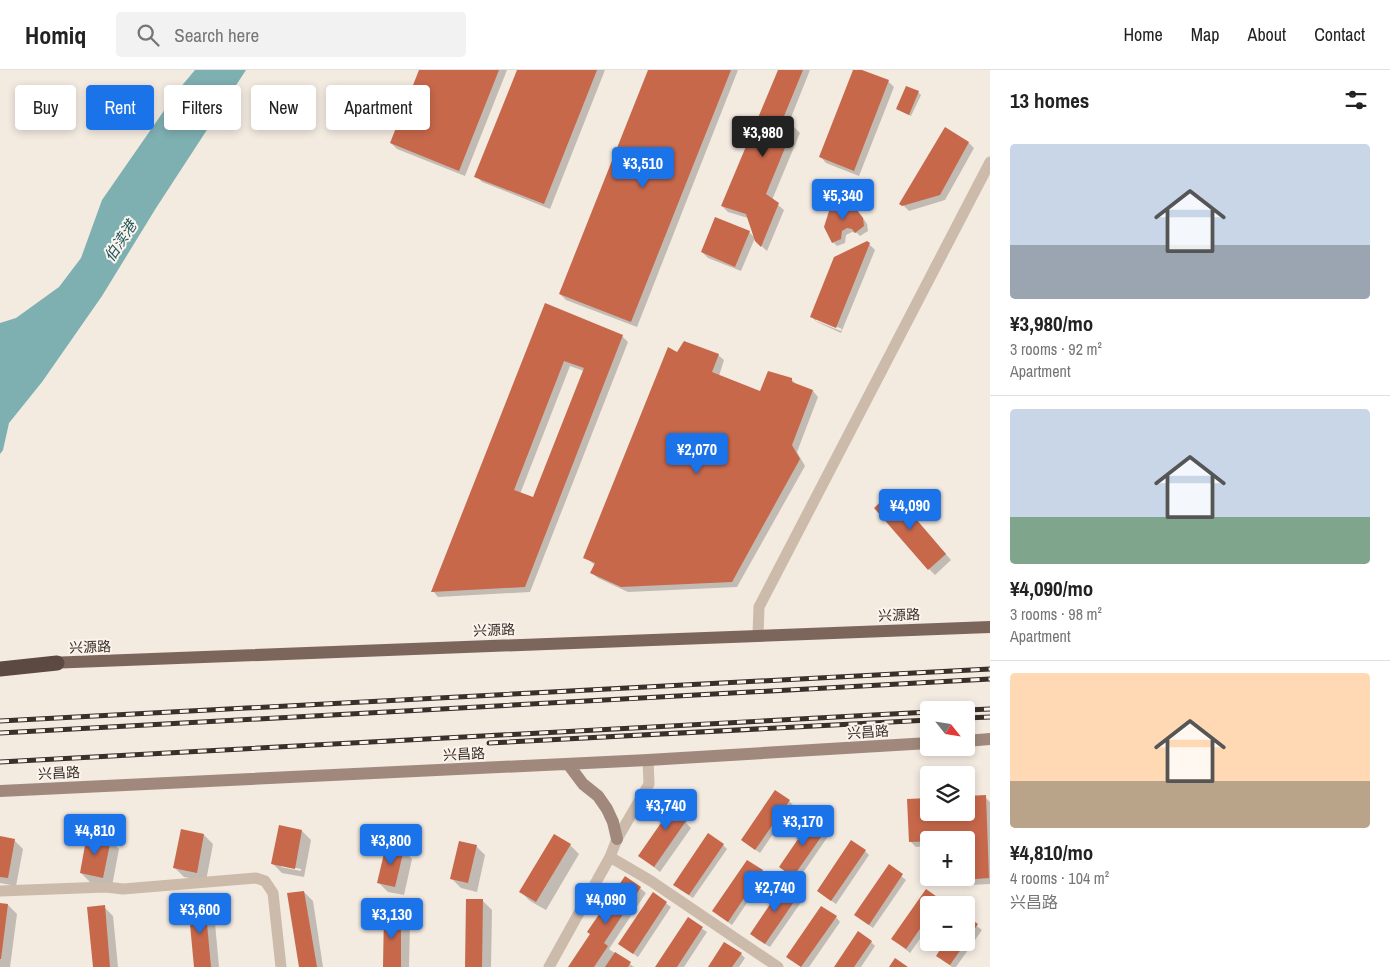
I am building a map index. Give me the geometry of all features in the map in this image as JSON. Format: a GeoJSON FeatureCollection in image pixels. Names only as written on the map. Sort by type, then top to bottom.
{"type":"FeatureCollection","features":[{"type":"Feature","properties":{"kind":"highway"},"geometry":{"type":"LineString","coordinates":[[0,669],[57,663]]}},
{"type":"Feature","properties":{"kind":"main road","name":"兴源路"},"geometry":{"type":"LineString","coordinates":[[0,662],[57,663],[758,634],[990,627]]}},
{"type":"Feature","properties":{"kind":"main road"},"geometry":{"type":"LineString","coordinates":[[975,740],[990,739]]}},
{"type":"Feature","properties":{"kind":"main road","name":"兴昌路"},"geometry":{"type":"LineString","coordinates":[[0,791],[648,760],[920,744]]}},
{"type":"Feature","properties":{"kind":"main road"},"geometry":{"type":"LineString","coordinates":[[568,764],[583,784],[598,796],[607,808],[617,839]]}},
{"type":"Feature","properties":{"kind":"street"},"geometry":{"type":"LineString","coordinates":[[758,634],[759,607],[990,162]]}},
{"type":"Feature","properties":{"kind":"street"},"geometry":{"type":"LineString","coordinates":[[549,967],[610,857],[617,839],[649,784],[648,760]]}},
{"type":"Feature","properties":{"kind":"street"},"geometry":{"type":"LineString","coordinates":[[610,857],[651,881],[778,967]]}},
{"type":"Feature","properties":{"kind":"street"},"geometry":{"type":"LineString","coordinates":[[0,891],[106,887],[123,889],[256,878],[266,882],[273,893],[281,967]]}},
{"type":"Feature","properties":{"kind":"water"},"geometry":{"type":"Polygon","coordinates":[[[195,70],[246,70],[236,85],[182,85],[195,70]]]}},
{"type":"Feature","properties":{"kind":"water","name":"伯渎港"},"geometry":{"type":"Polygon","coordinates":[[[164,111],[164,130],[207,130],[102,296],[42,382],[9,423],[3,450],[0,454],[0,323],[16,318],[59,287],[81,258],[102,200],[151,130],[154,130],[154,125],[164,111]]]}},
{"type":"Feature","properties":{"kind":"building"},"geometry":{"type":"Polygon","coordinates":[[[419,70],[499,70],[459,171],[390,143],[395,130],[430,130],[430,85],[413,85],[419,70]]]}},
{"type":"Feature","properties":{"kind":"building"},"geometry":{"type":"Polygon","coordinates":[[[517,70],[597,70],[544,204],[474,177],[517,70]]]}},
{"type":"Feature","properties":{"kind":"building"},"geometry":{"type":"Polygon","coordinates":[[[648,70],[731,70],[631,322],[559,294],[648,70]]]}},
{"type":"Feature","properties":{"kind":"building"},"geometry":{"type":"Polygon","coordinates":[[[778,70],[803,70],[782,121],[794,126],[766,194],[779,203],[761,247],[755,241],[746,214],[721,206],[778,70]]]}},
{"type":"Feature","properties":{"kind":"building"},"geometry":{"type":"Polygon","coordinates":[[[853,70],[862,70],[889,80],[854,171],[819,157],[853,70]]]}},
{"type":"Feature","properties":{"kind":"building"},"geometry":{"type":"Polygon","coordinates":[[[906,86],[919,91],[909,115],[896,109],[906,86]]]}},
{"type":"Feature","properties":{"kind":"building"},"geometry":{"type":"Polygon","coordinates":[[[945,127],[969,142],[940,195],[902,206],[899,204],[945,127]]]}},
{"type":"Feature","properties":{"kind":"building"},"geometry":{"type":"Polygon","coordinates":[[[836,204],[847,204],[857,210],[863,218],[864,226],[855,233],[852,229],[847,228],[842,231],[841,239],[832,243],[824,227],[829,211],[836,204]]]}},
{"type":"Feature","properties":{"kind":"building"},"geometry":{"type":"Polygon","coordinates":[[[715,217],[750,231],[735,267],[701,252],[715,217]]]}},
{"type":"Feature","properties":{"kind":"building"},"geometry":{"type":"Polygon","coordinates":[[[867,241],[870,243],[836,328],[810,317],[834,257],[867,241]]]}},
{"type":"Feature","properties":{"kind":"building"},"geometry":{"type":"Polygon","coordinates":[[[545,303],[623,335],[525,587],[431,592],[545,303]],[[564,361],[514,490],[533,497],[584,368],[564,361]]]}},
{"type":"Feature","properties":{"kind":"building"},"geometry":{"type":"Polygon","coordinates":[[[684,341],[719,354],[712,372],[760,391],[768,371],[792,378],[792,382],[813,390],[792,445],[800,459],[732,582],[621,587],[590,573],[595,563],[583,558],[668,347],[677,352],[684,341]]]}},
{"type":"Feature","properties":{"kind":"building"},"geometry":{"type":"Polygon","coordinates":[[[892,491],[946,554],[928,570],[874,508],[892,491]]]}},
{"type":"Feature","properties":{"kind":"building"},"geometry":{"type":"Polygon","coordinates":[[[775,790],[790,800],[755,850],[741,840],[775,790]]]}},
{"type":"Feature","properties":{"kind":"building"},"geometry":{"type":"Polygon","coordinates":[[[675,792],[690,803],[680,817],[686,821],[654,867],[638,856],[670,810],[665,807],[675,792]]]}},
{"type":"Feature","properties":{"kind":"building"},"geometry":{"type":"Polygon","coordinates":[[[986,795],[989,878],[975,879],[975,831],[920,831],[920,842],[909,842],[907,799],[920,798],[920,821],[975,821],[975,796],[986,795]]]}},
{"type":"Feature","properties":{"kind":"building"},"geometry":{"type":"Polygon","coordinates":[[[813,817],[828,827],[793,877],[779,867],[813,817]]]}},
{"type":"Feature","properties":{"kind":"building"},"geometry":{"type":"Polygon","coordinates":[[[279,825],[302,830],[295,869],[271,864],[279,825]]]}},
{"type":"Feature","properties":{"kind":"building"},"geometry":{"type":"Polygon","coordinates":[[[181,829],[204,834],[197,873],[173,868],[181,829]]]}},
{"type":"Feature","properties":{"kind":"building"},"geometry":{"type":"Polygon","coordinates":[[[708,833],[724,844],[689,895],[673,885],[708,833]]]}},
{"type":"Feature","properties":{"kind":"building"},"geometry":{"type":"Polygon","coordinates":[[[87,834],[111,839],[103,878],[80,873],[87,834]]]}},
{"type":"Feature","properties":{"kind":"building"},"geometry":{"type":"Polygon","coordinates":[[[554,834],[571,844],[536,902],[519,892],[554,834]]]}},
{"type":"Feature","properties":{"kind":"building"},"geometry":{"type":"Polygon","coordinates":[[[0,836],[15,839],[8,878],[0,877],[0,836]]]}},
{"type":"Feature","properties":{"kind":"building"},"geometry":{"type":"Polygon","coordinates":[[[851,840],[866,850],[831,901],[817,891],[851,840]]]}},
{"type":"Feature","properties":{"kind":"building"},"geometry":{"type":"Polygon","coordinates":[[[459,841],[477,845],[468,883],[450,879],[459,841]]]}},
{"type":"Feature","properties":{"kind":"building"},"geometry":{"type":"Polygon","coordinates":[[[386,845],[404,849],[395,887],[377,883],[386,845]]]}},
{"type":"Feature","properties":{"kind":"building"},"geometry":{"type":"Polygon","coordinates":[[[747,860],[763,870],[728,922],[712,911],[747,860]]]}},
{"type":"Feature","properties":{"kind":"building"},"geometry":{"type":"Polygon","coordinates":[[[889,864],[903,874],[869,925],[854,915],[889,864]]]}},
{"type":"Feature","properties":{"kind":"building"},"geometry":{"type":"Polygon","coordinates":[[[625,876],[641,887],[604,943],[608,946],[594,967],[568,967],[590,934],[587,932],[625,876]]]}},
{"type":"Feature","properties":{"kind":"building"},"geometry":{"type":"Polygon","coordinates":[[[785,882],[800,893],[765,944],[750,934],[785,882]]]}},
{"type":"Feature","properties":{"kind":"building"},"geometry":{"type":"Polygon","coordinates":[[[926,889],[936,896],[921,896],[926,889]]]}},
{"type":"Feature","properties":{"kind":"building"},"geometry":{"type":"Polygon","coordinates":[[[304,891],[317,967],[299,967],[287,893],[304,891]]]}},
{"type":"Feature","properties":{"kind":"building"},"geometry":{"type":"Polygon","coordinates":[[[653,892],[667,902],[633,954],[618,944],[653,892]]]}},
{"type":"Feature","properties":{"kind":"building"},"geometry":{"type":"Polygon","coordinates":[[[920,898],[920,929],[906,949],[891,939],[920,898]]]}},
{"type":"Feature","properties":{"kind":"building"},"geometry":{"type":"Polygon","coordinates":[[[466,899],[483,899],[482,967],[465,967],[466,899]]]}},
{"type":"Feature","properties":{"kind":"building"},"geometry":{"type":"Polygon","coordinates":[[[205,902],[211,967],[194,967],[188,903],[205,902]]]}},
{"type":"Feature","properties":{"kind":"building"},"geometry":{"type":"Polygon","coordinates":[[[0,903],[8,904],[1,959],[0,959],[0,903]]]}},
{"type":"Feature","properties":{"kind":"building"},"geometry":{"type":"Polygon","coordinates":[[[105,905],[110,967],[93,967],[87,907],[105,905]]]}},
{"type":"Feature","properties":{"kind":"building"},"geometry":{"type":"Polygon","coordinates":[[[821,906],[837,916],[801,967],[786,957],[821,906]]]}},
{"type":"Feature","properties":{"kind":"building"},"geometry":{"type":"Polygon","coordinates":[[[384,911],[401,912],[401,967],[383,967],[384,911]]]}},
{"type":"Feature","properties":{"kind":"building"},"geometry":{"type":"Polygon","coordinates":[[[688,917],[703,927],[677,967],[655,967],[688,917]]]}},
{"type":"Feature","properties":{"kind":"building"},"geometry":{"type":"Polygon","coordinates":[[[858,931],[872,941],[854,967],[834,967],[858,931]]]}},
{"type":"Feature","properties":{"kind":"building"},"geometry":{"type":"Polygon","coordinates":[[[724,942],[742,953],[732,967],[708,967],[724,942]]]}},
{"type":"Feature","properties":{"kind":"building"},"geometry":{"type":"Polygon","coordinates":[[[939,951],[960,951],[950,965],[936,956],[939,951]]]}},
{"type":"Feature","properties":{"kind":"building"},"geometry":{"type":"Polygon","coordinates":[[[615,952],[631,962],[628,967],[605,967],[615,952]]]}},
{"type":"Feature","properties":{"kind":"building"},"geometry":{"type":"Polygon","coordinates":[[[895,958],[908,967],[889,967],[895,958]]]}},
{"type":"Feature","properties":{"kind":"railway"},"geometry":{"type":"LineString","coordinates":[[0,721],[990,669]]}},
{"type":"Feature","properties":{"kind":"railway"},"geometry":{"type":"LineString","coordinates":[[0,733],[990,679]]}},
{"type":"Feature","properties":{"kind":"railway"},"geometry":{"type":"LineString","coordinates":[[975,710],[990,709]]}},
{"type":"Feature","properties":{"kind":"railway"},"geometry":{"type":"LineString","coordinates":[[0,762],[920,712]]}},
{"type":"Feature","properties":{"kind":"railway"},"geometry":{"type":"LineString","coordinates":[[975,718],[990,717]]}},
{"type":"Feature","properties":{"kind":"railway"},"geometry":{"type":"LineString","coordinates":[[489,743],[920,720]]}}]}
